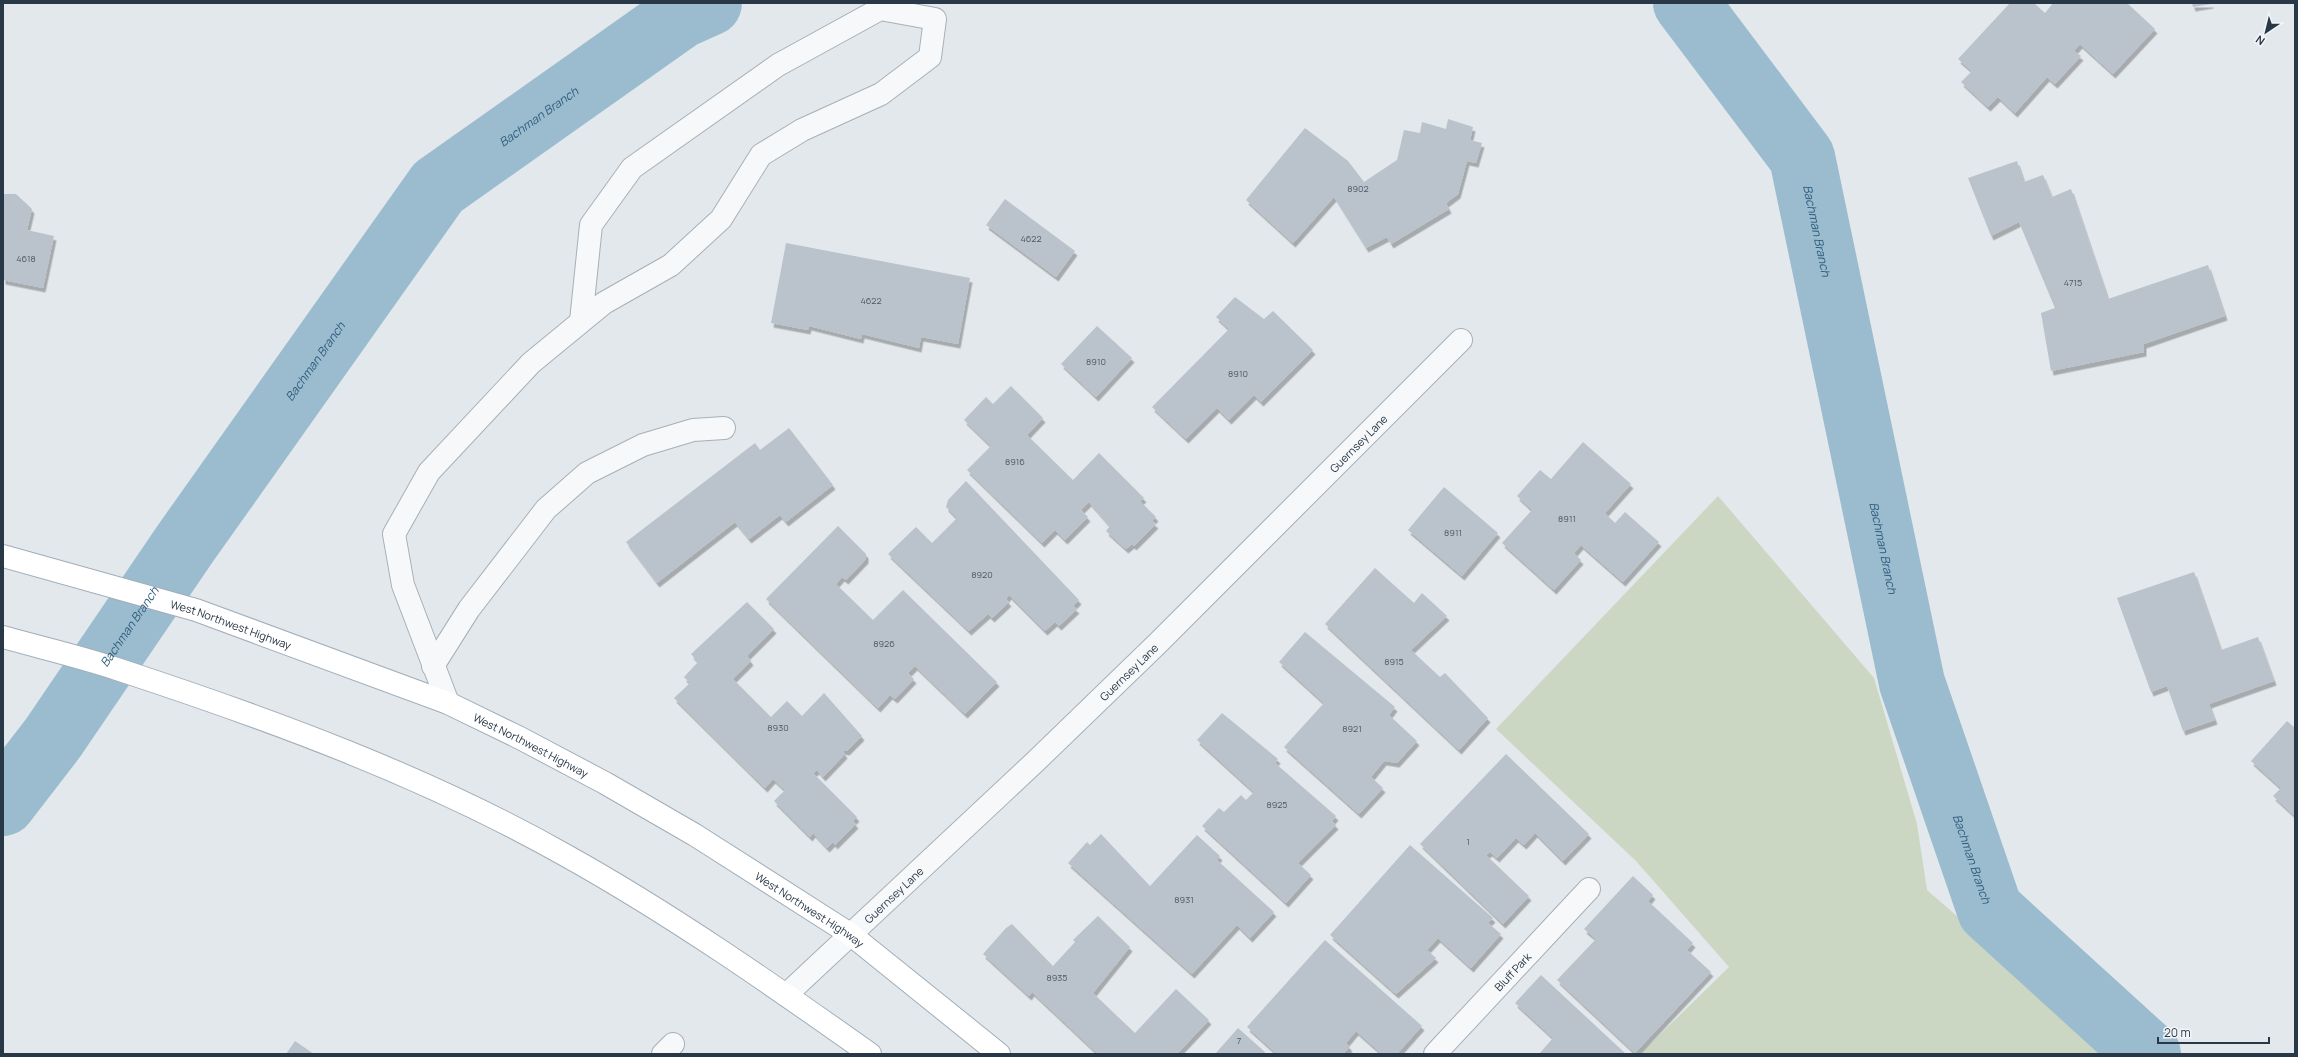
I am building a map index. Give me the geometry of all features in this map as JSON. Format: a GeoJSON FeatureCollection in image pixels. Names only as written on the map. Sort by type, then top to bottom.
{"type":"FeatureCollection","features":[{"type":"Feature","properties":{"kind":"main road","name":"West Northwest Highway"},"geometry":{"type":"LineString","coordinates":[[3,556],[70,573],[196,610],[448,703],[520,738],[619,791],[695,835],[850,934],[999,1054]]}},
{"type":"Feature","properties":{"kind":"main road"},"geometry":{"type":"LineString","coordinates":[[3,637],[118,669],[288,728],[433,789],[562,854],[638,897],[786,995],[870,1054]]}},
{"type":"Feature","properties":{"kind":"street"},"geometry":{"type":"LineString","coordinates":[[448,703],[403,585],[394,534],[429,472],[531,363],[604,303],[671,265],[721,218],[762,155],[802,130],[881,94],[930,58],[935,19],[880,9],[778,65],[632,168],[591,225],[581,321]]}},
{"type":"Feature","properties":{"kind":"street","name":"Guernsey Lane"},"geometry":{"type":"LineString","coordinates":[[786,995],[1151,650],[1461,340]]}},
{"type":"Feature","properties":{"kind":"street"},"geometry":{"type":"LineString","coordinates":[[434,666],[469,609],[546,509],[587,473],[643,446],[693,430],[724,428]]}},
{"type":"Feature","properties":{"kind":"street","name":"Bluff Park"},"geometry":{"type":"LineString","coordinates":[[1435,1054],[1589,889]]}},
{"type":"Feature","properties":{"kind":"green space"},"geometry":{"type":"Polygon","coordinates":[[[1718,496],[1874,678],[1917,824],[1927,890],[2115,1054],[1641,1053],[1729,967],[1636,861],[1496,729],[1718,496]]]}},
{"type":"Feature","properties":{"kind":"building"},"geometry":{"type":"Polygon","coordinates":[[[2010,3],[2034,3],[2045,13],[2053,3],[2127,3],[2155,29],[2113,74],[2080,44],[2074,51],[2081,56],[2055,84],[2047,77],[2015,113],[1998,97],[1988,107],[1961,82],[1972,71],[1958,59],[2010,3]]]}},
{"type":"Feature","properties":{"kind":"building"},"geometry":{"type":"Polygon","coordinates":[[[2192,3],[2211,3],[2211,4],[2193,7],[2192,3]]]}},
{"type":"Feature","properties":{"kind":"building"},"geometry":{"type":"Polygon","coordinates":[[[1448,119],[1473,127],[1470,140],[1482,143],[1476,163],[1467,161],[1458,194],[1446,203],[1449,209],[1391,244],[1387,237],[1366,248],[1334,197],[1293,243],[1246,200],[1305,128],[1348,161],[1364,182],[1397,160],[1404,130],[1420,133],[1422,122],[1446,129],[1448,119]]]}},
{"type":"Feature","properties":{"kind":"building"},"geometry":{"type":"Polygon","coordinates":[[[2017,161],[2024,182],[2043,175],[2052,197],[2071,189],[2108,299],[2208,265],[2225,316],[2144,344],[2144,352],[2051,371],[2041,313],[2055,308],[2019,222],[1991,236],[1968,178],[2017,161]]]}},
{"type":"Feature","properties":{"kind":"building"},"geometry":{"type":"Polygon","coordinates":[[[3,194],[16,194],[32,209],[27,230],[54,236],[43,288],[3,280],[3,194]]]}},
{"type":"Feature","properties":{"kind":"building"},"geometry":{"type":"Polygon","coordinates":[[[1005,199],[1075,251],[1056,277],[986,225],[1005,199]]]}},
{"type":"Feature","properties":{"kind":"building"},"geometry":{"type":"Polygon","coordinates":[[[786,243],[970,278],[958,344],[921,337],[919,348],[862,334],[861,339],[809,326],[808,330],[771,323],[786,243]]]}},
{"type":"Feature","properties":{"kind":"building"},"geometry":{"type":"Polygon","coordinates":[[[1235,297],[1264,319],[1273,311],[1313,350],[1261,402],[1254,395],[1229,420],[1217,408],[1186,439],[1152,407],[1229,329],[1216,317],[1235,297]]]}},
{"type":"Feature","properties":{"kind":"building"},"geometry":{"type":"Polygon","coordinates":[[[1097,326],[1132,358],[1096,397],[1061,364],[1097,326]]]}},
{"type":"Feature","properties":{"kind":"building"},"geometry":{"type":"Polygon","coordinates":[[[1011,386],[1043,418],[1027,435],[1073,480],[1099,453],[1144,498],[1140,501],[1156,517],[1152,521],[1156,524],[1134,546],[1132,544],[1126,549],[1106,531],[1110,526],[1089,502],[1081,510],[1088,517],[1065,540],[1055,530],[1042,543],[967,470],[991,446],[964,420],[986,397],[993,404],[1011,386]]]}},
{"type":"Feature","properties":{"kind":"building"},"geometry":{"type":"Polygon","coordinates":[[[789,428],[833,485],[786,522],[780,515],[749,539],[735,522],[657,583],[626,542],[755,443],[760,450],[789,428]]]}},
{"type":"Feature","properties":{"kind":"building"},"geometry":{"type":"Polygon","coordinates":[[[1583,442],[1631,484],[1605,513],[1615,523],[1625,512],[1659,542],[1623,582],[1581,545],[1574,553],[1581,560],[1554,590],[1502,543],[1532,510],[1517,496],[1540,470],[1551,479],[1583,442]]]}},
{"type":"Feature","properties":{"kind":"building"},"geometry":{"type":"Polygon","coordinates":[[[966,481],[1079,600],[1073,606],[1077,609],[1059,626],[1055,622],[1045,631],[1009,595],[1006,599],[1009,602],[992,618],[988,614],[969,631],[888,554],[916,527],[932,543],[957,518],[946,507],[948,500],[966,481]]]}},
{"type":"Feature","properties":{"kind":"building"},"geometry":{"type":"Polygon","coordinates":[[[1444,487],[1498,533],[1462,576],[1408,530],[1444,487]]]}},
{"type":"Feature","properties":{"kind":"building"},"geometry":{"type":"Polygon","coordinates":[[[838,526],[866,554],[866,559],[846,580],[842,577],[836,584],[873,620],[903,590],[997,682],[965,714],[915,666],[908,673],[914,679],[895,699],[890,695],[878,708],[766,599],[838,526]]]}},
{"type":"Feature","properties":{"kind":"building"},"geometry":{"type":"Polygon","coordinates":[[[1375,568],[1414,603],[1422,593],[1447,616],[1411,650],[1440,677],[1445,673],[1488,718],[1459,750],[1325,624],[1375,568]]]}},
{"type":"Feature","properties":{"kind":"building"},"geometry":{"type":"Polygon","coordinates":[[[2194,572],[2221,650],[2258,637],[2274,681],[2209,704],[2215,720],[2183,731],[2167,686],[2151,692],[2117,598],[2194,572]]]}},
{"type":"Feature","properties":{"kind":"building"},"geometry":{"type":"Polygon","coordinates":[[[747,602],[774,629],[747,656],[751,661],[733,679],[771,717],[787,701],[802,716],[824,693],[862,736],[847,751],[842,750],[845,754],[823,777],[817,770],[813,773],[857,817],[853,821],[856,824],[835,845],[833,842],[827,848],[813,833],[810,837],[774,801],[785,790],[773,779],[765,788],[674,698],[690,683],[684,677],[698,662],[691,654],[747,602]]]}},
{"type":"Feature","properties":{"kind":"building"},"geometry":{"type":"Polygon","coordinates":[[[1305,632],[1395,707],[1389,715],[1417,741],[1397,763],[1384,761],[1371,777],[1383,788],[1359,814],[1284,747],[1324,703],[1279,662],[1305,632]]]}},
{"type":"Feature","properties":{"kind":"building"},"geometry":{"type":"Polygon","coordinates":[[[1222,713],[1278,759],[1275,763],[1336,816],[1332,821],[1336,825],[1298,863],[1311,875],[1286,903],[1202,826],[1219,808],[1224,812],[1241,795],[1246,800],[1254,792],[1197,740],[1222,713]]]}},
{"type":"Feature","properties":{"kind":"building"},"geometry":{"type":"Polygon","coordinates":[[[2287,721],[2295,728],[2295,816],[2273,796],[2281,788],[2251,761],[2287,721]]]}},
{"type":"Feature","properties":{"kind":"building"},"geometry":{"type":"Polygon","coordinates":[[[1506,754],[1589,834],[1563,861],[1535,833],[1524,845],[1516,838],[1497,858],[1490,852],[1486,855],[1529,896],[1503,924],[1420,844],[1506,754]]]}},
{"type":"Feature","properties":{"kind":"building"},"geometry":{"type":"Polygon","coordinates":[[[1101,834],[1150,886],[1197,835],[1220,856],[1217,860],[1274,912],[1250,938],[1237,925],[1192,974],[1068,863],[1087,842],[1090,845],[1101,834]]]}},
{"type":"Feature","properties":{"kind":"building"},"geometry":{"type":"Polygon","coordinates":[[[1410,845],[1493,918],[1488,923],[1501,934],[1471,968],[1438,938],[1427,950],[1436,958],[1396,994],[1330,935],[1410,845]]]}},
{"type":"Feature","properties":{"kind":"building"},"geometry":{"type":"Polygon","coordinates":[[[1633,876],[1653,895],[1648,901],[1693,943],[1687,950],[1711,972],[1635,1053],[1557,980],[1596,939],[1584,929],[1633,876]]]}},
{"type":"Feature","properties":{"kind":"building"},"geometry":{"type":"Polygon","coordinates":[[[1098,916],[1130,947],[1093,993],[1135,1033],[1176,989],[1209,1020],[1177,1054],[1098,1054],[1032,992],[1029,996],[983,954],[1006,928],[1012,924],[1053,966],[1075,942],[1073,940],[1098,916]]]}},
{"type":"Feature","properties":{"kind":"building"},"geometry":{"type":"Polygon","coordinates":[[[1325,940],[1422,1026],[1397,1054],[1382,1054],[1356,1031],[1346,1043],[1350,1047],[1343,1054],[1277,1054],[1247,1027],[1325,940]]]}},
{"type":"Feature","properties":{"kind":"building"},"geometry":{"type":"Polygon","coordinates":[[[1541,975],[1626,1054],[1539,1054],[1553,1038],[1515,1003],[1541,975]]]}},
{"type":"Feature","properties":{"kind":"building"},"geometry":{"type":"Polygon","coordinates":[[[1238,1028],[1265,1052],[1264,1054],[1215,1054],[1238,1028]]]}},
{"type":"Feature","properties":{"kind":"building"},"geometry":{"type":"Polygon","coordinates":[[[295,1041],[314,1054],[286,1054],[295,1041]]]}},
{"type":"Feature","properties":{"kind":"waterway","name":"Bachman Branch"},"geometry":{"type":"LineString","coordinates":[[3,803],[53,738],[185,544],[438,187],[680,16],[709,3]]}},
{"type":"Feature","properties":{"kind":"waterway","name":"Bachman Branch"},"geometry":{"type":"LineString","coordinates":[[1686,3],[1802,157],[1912,683],[1990,910],[2148,1054]]}}]}
